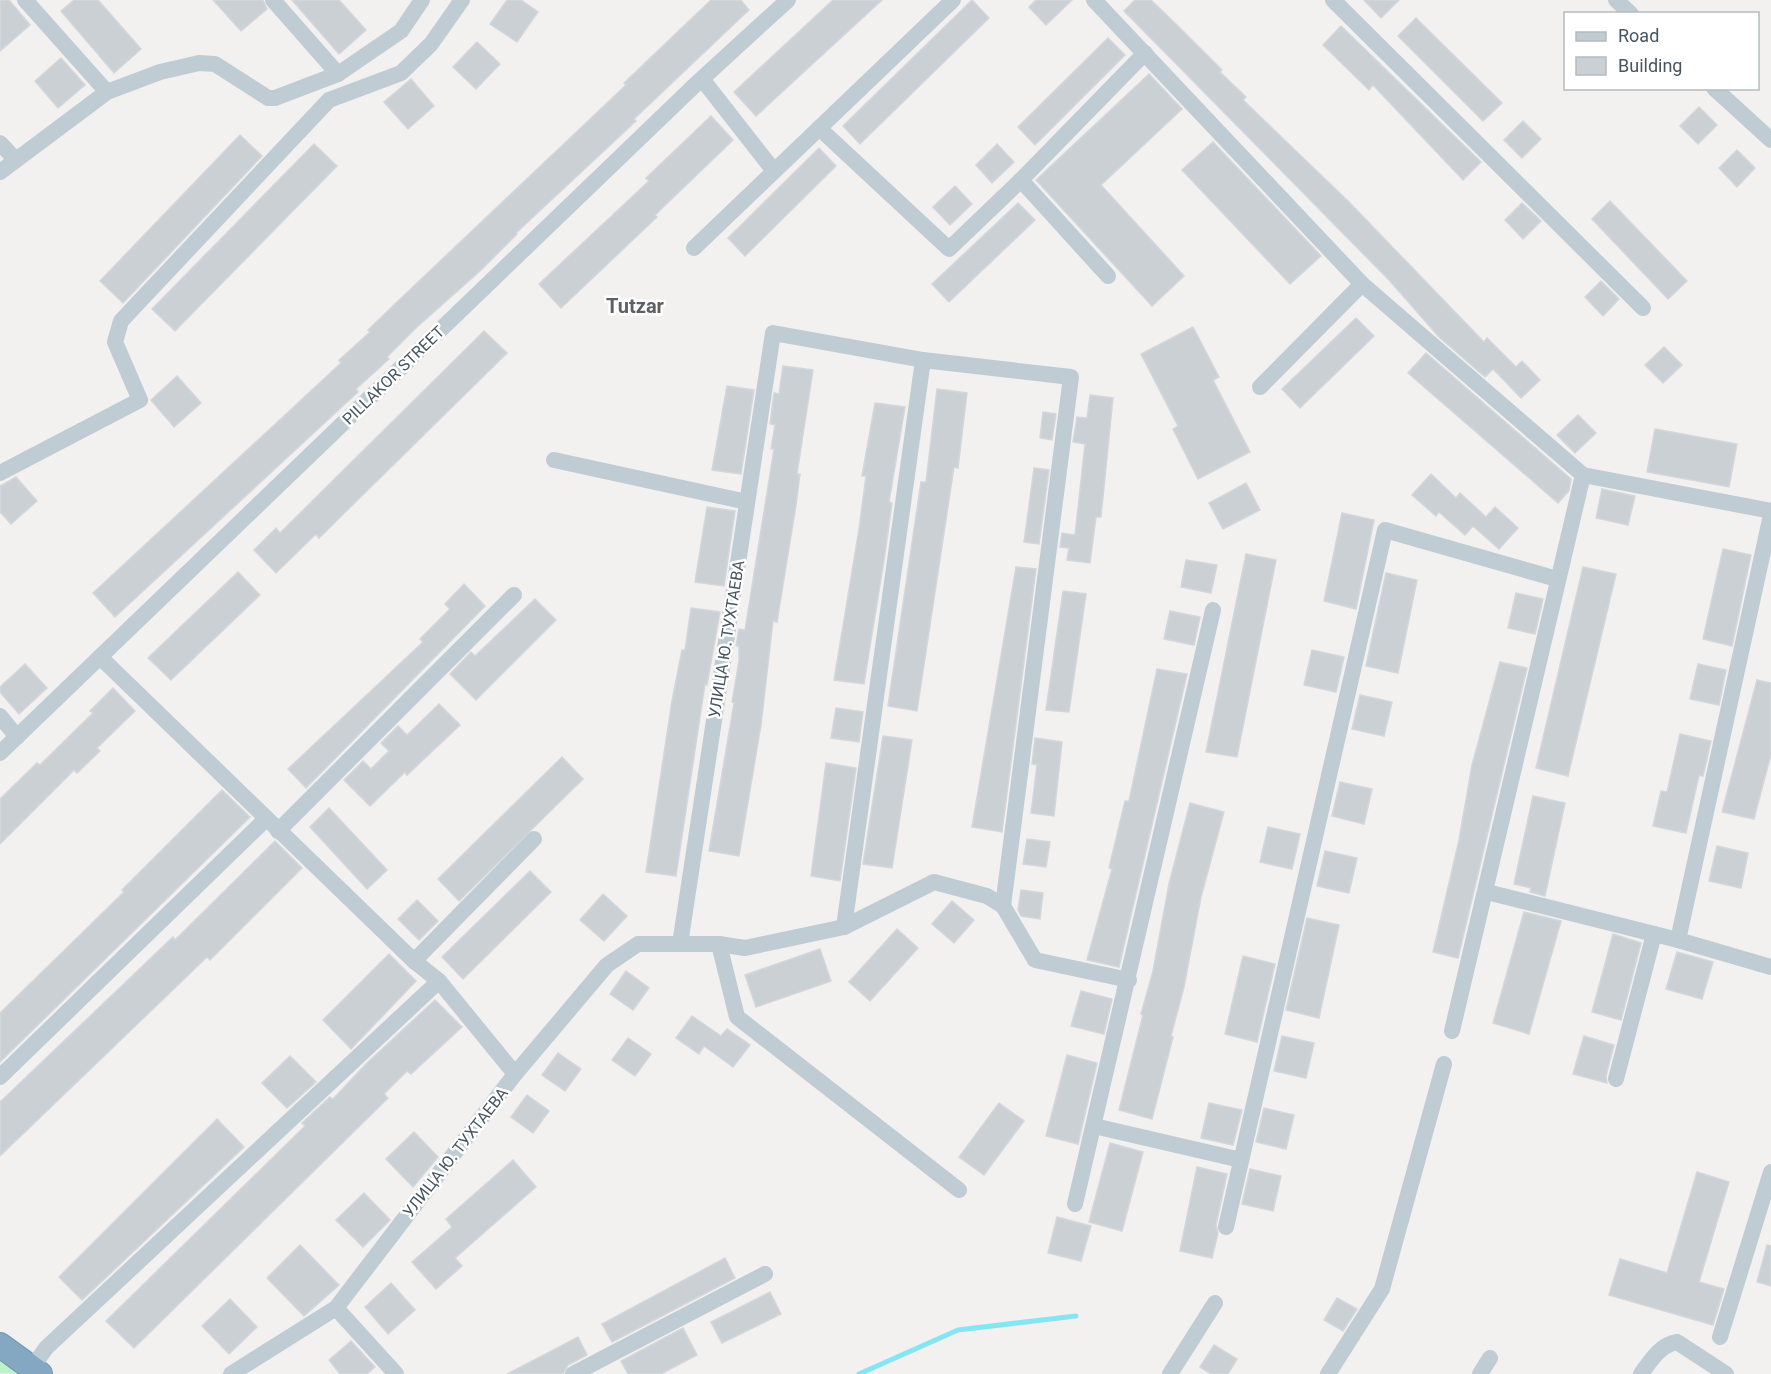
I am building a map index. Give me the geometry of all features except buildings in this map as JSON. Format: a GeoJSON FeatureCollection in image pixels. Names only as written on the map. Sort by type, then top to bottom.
{"type":"FeatureCollection","features":[{"type":"Feature","properties":{"kind":"highway"},"geometry":{"type":"LineString","coordinates":[[0,1345],[36,1371]]}},
{"type":"Feature","properties":{"kind":"street"},"geometry":{"type":"LineString","coordinates":[[25,0],[107,92]]}},
{"type":"Feature","properties":{"kind":"street"},"geometry":{"type":"LineString","coordinates":[[273,0],[338,74]]}},
{"type":"Feature","properties":{"kind":"street"},"geometry":{"type":"LineString","coordinates":[[0,172],[107,92],[160,72],[199,63],[215,64],[268,98],[275,98],[338,74],[401,31],[422,0]]}},
{"type":"Feature","properties":{"kind":"street"},"geometry":{"type":"LineString","coordinates":[[0,473],[140,400],[115,342],[121,321],[329,100],[401,73],[430,44],[462,0]]}},
{"type":"Feature","properties":{"kind":"street","name":"PILLAKOR STREET"},"geometry":{"type":"LineString","coordinates":[[0,753],[702,79],[788,0]]}},
{"type":"Feature","properties":{"kind":"street"},"geometry":{"type":"LineString","coordinates":[[694,248],[953,0]]}},
{"type":"Feature","properties":{"kind":"street"},"geometry":{"type":"LineString","coordinates":[[1094,0],[1362,284],[1583,475],[1771,513],[1678,940]]}},
{"type":"Feature","properties":{"kind":"street"},"geometry":{"type":"LineString","coordinates":[[1333,0],[1643,308]]}},
{"type":"Feature","properties":{"kind":"street"},"geometry":{"type":"LineString","coordinates":[[1616,0],[1629,12]]}},
{"type":"Feature","properties":{"kind":"street"},"geometry":{"type":"LineString","coordinates":[[819,128],[949,249],[1021,180],[1145,53]]}},
{"type":"Feature","properties":{"kind":"street"},"geometry":{"type":"LineString","coordinates":[[702,79],[774,171]]}},
{"type":"Feature","properties":{"kind":"street"},"geometry":{"type":"LineString","coordinates":[[1716,90],[1771,140]]}},
{"type":"Feature","properties":{"kind":"street"},"geometry":{"type":"LineString","coordinates":[[0,143],[15,159]]}},
{"type":"Feature","properties":{"kind":"street"},"geometry":{"type":"LineString","coordinates":[[1021,180],[1108,276]]}},
{"type":"Feature","properties":{"kind":"street"},"geometry":{"type":"LineString","coordinates":[[1260,387],[1362,284]]}},
{"type":"Feature","properties":{"kind":"street","name":"УЛИЦА Ю. ТУХТАЕВА"},"geometry":{"type":"LineString","coordinates":[[680,944],[773,333],[923,360]]}},
{"type":"Feature","properties":{"kind":"street"},"geometry":{"type":"LineString","coordinates":[[844,927],[923,360],[1071,377],[1004,906],[1035,960],[1129,980]]}},
{"type":"Feature","properties":{"kind":"street"},"geometry":{"type":"LineString","coordinates":[[554,460],[747,502]]}},
{"type":"Feature","properties":{"kind":"street"},"geometry":{"type":"LineString","coordinates":[[1452,1031],[1487,892],[1557,579],[1583,475]]}},
{"type":"Feature","properties":{"kind":"street"},"geometry":{"type":"LineString","coordinates":[[1226,1227],[1385,530],[1557,579]]}},
{"type":"Feature","properties":{"kind":"street"},"geometry":{"type":"LineString","coordinates":[[278,831],[514,595]]}},
{"type":"Feature","properties":{"kind":"street"},"geometry":{"type":"LineString","coordinates":[[1075,1204],[1129,980],[1213,610]]}},
{"type":"Feature","properties":{"kind":"street"},"geometry":{"type":"LineString","coordinates":[[100,657],[414,961],[439,981],[515,1074]]}},
{"type":"Feature","properties":{"kind":"street"},"geometry":{"type":"LineString","coordinates":[[0,716],[17,736]]}},
{"type":"Feature","properties":{"kind":"street"},"geometry":{"type":"LineString","coordinates":[[0,1077],[266,819]]}},
{"type":"Feature","properties":{"kind":"street"},"geometry":{"type":"LineString","coordinates":[[414,961],[534,840]]}},
{"type":"Feature","properties":{"kind":"street","name":"УЛИЦА Ю. ТУХТАЕВА"},"geometry":{"type":"LineString","coordinates":[[231,1374],[336,1308],[515,1074],[607,965],[638,944],[719,944],[745,948],[844,927],[934,882],[987,896],[1004,906]]}},
{"type":"Feature","properties":{"kind":"street"},"geometry":{"type":"LineString","coordinates":[[1487,892],[1678,940],[1771,967]]}},
{"type":"Feature","properties":{"kind":"street"},"geometry":{"type":"LineString","coordinates":[[1616,1079],[1654,934]]}},
{"type":"Feature","properties":{"kind":"street"},"geometry":{"type":"LineString","coordinates":[[719,944],[737,1017],[959,1190]]}},
{"type":"Feature","properties":{"kind":"street"},"geometry":{"type":"LineString","coordinates":[[36,1371],[46,1348],[439,981]]}},
{"type":"Feature","properties":{"kind":"street"},"geometry":{"type":"LineString","coordinates":[[1328,1374],[1382,1289],[1444,1064]]}},
{"type":"Feature","properties":{"kind":"street"},"geometry":{"type":"LineString","coordinates":[[1094,1126],[1241,1160]]}},
{"type":"Feature","properties":{"kind":"street"},"geometry":{"type":"LineString","coordinates":[[1720,1337],[1771,1173]]}},
{"type":"Feature","properties":{"kind":"street"},"geometry":{"type":"LineString","coordinates":[[573,1374],[765,1274]]}},
{"type":"Feature","properties":{"kind":"street"},"geometry":{"type":"LineString","coordinates":[[1170,1374],[1215,1303]]}},
{"type":"Feature","properties":{"kind":"street"},"geometry":{"type":"LineString","coordinates":[[336,1308],[396,1374]]}},
{"type":"Feature","properties":{"kind":"street"},"geometry":{"type":"LineString","coordinates":[[1641,1374],[1659,1351],[1669,1343],[1677,1342],[1726,1374]]}},
{"type":"Feature","properties":{"kind":"street"},"geometry":{"type":"LineString","coordinates":[[1480,1374],[1490,1358]]}},
{"type":"Feature","properties":{"kind":"green space"},"geometry":{"type":"Polygon","coordinates":[[[0,1360],[20,1374],[0,1373],[0,1360]]]}},
{"type":"Feature","properties":{"kind":"waterway"},"geometry":{"type":"LineString","coordinates":[[859,1374],[958,1330],[1076,1316]]}},
{"type":"Feature","properties":{"kind":"district","name":"Tutzar"},"geometry":{"type":"Point","coordinates":[635,306]}}]}
